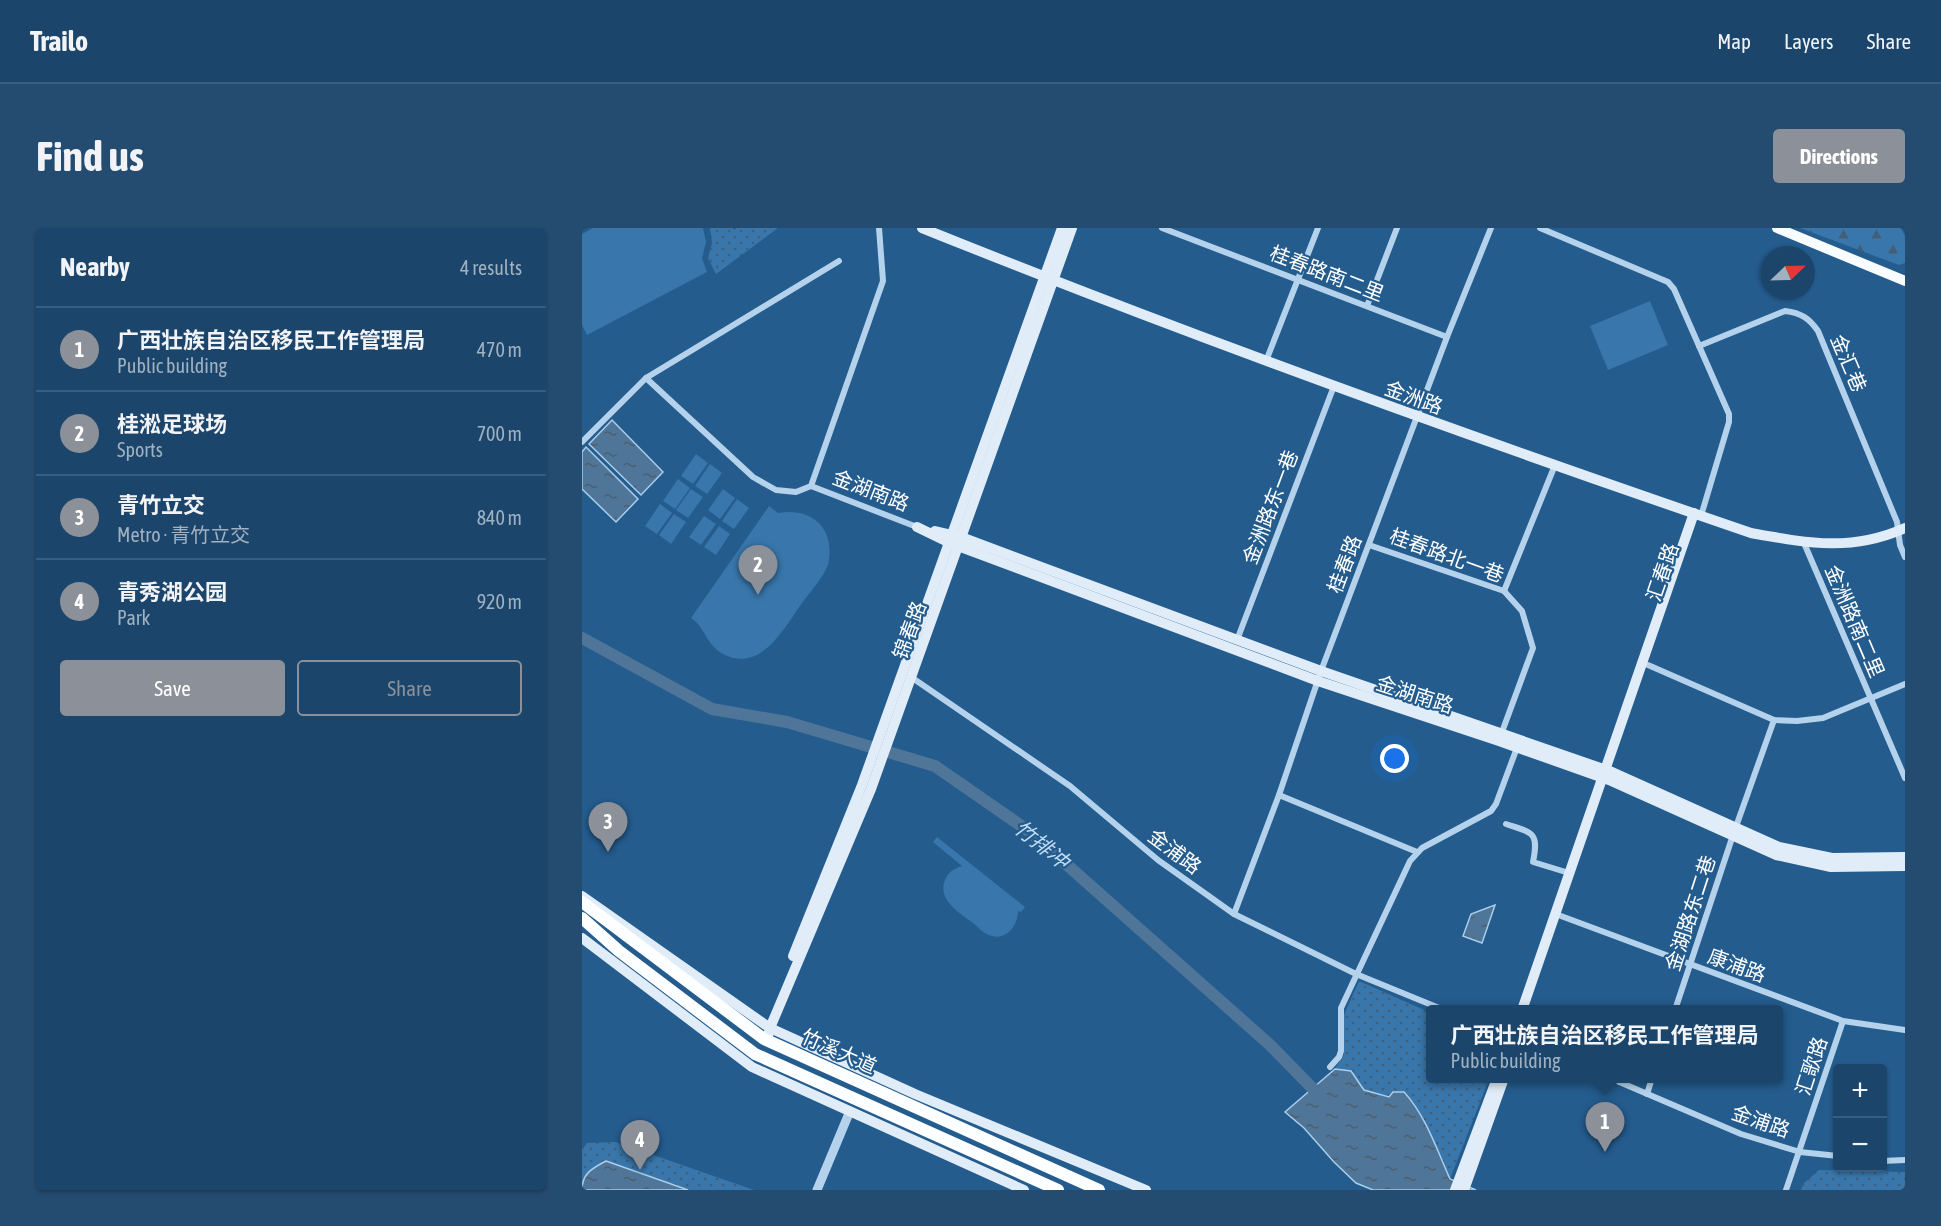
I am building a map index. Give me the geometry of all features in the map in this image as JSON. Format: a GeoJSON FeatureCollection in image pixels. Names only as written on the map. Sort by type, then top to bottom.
{"type":"FeatureCollection","features":[{"type":"Feature","properties":{"kind":"highway","name":"竹溪大道"},"geometry":{"type":"LineString","coordinates":[[584,900],[629,937],[766,1032],[1099,1190]]}},
{"type":"Feature","properties":{"kind":"highway","name":"竹溪大道"},"geometry":{"type":"LineString","coordinates":[[582,918],[755,1053],[1058,1190]]}},
{"type":"Feature","properties":{"kind":"main road","name":"金洲路"},"geometry":{"type":"LineString","coordinates":[[922,228],[1049,279],[1417,417],[1751,533],[1804,543],[1846,544],[1902,530]]}},
{"type":"Feature","properties":{"kind":"main road","name":"锦春路"},"geometry":{"type":"LineString","coordinates":[[1049,279],[1062,228]]}},
{"type":"Feature","properties":{"kind":"main road","name":"锦春路"},"geometry":{"type":"LineString","coordinates":[[766,1032],[867,787],[1049,279],[1072,228]]}},
{"type":"Feature","properties":{"kind":"main road"},"geometry":{"type":"LineString","coordinates":[[1777,228],[1905,281]]}},
{"type":"Feature","properties":{"kind":"main road","name":"汇春路"},"geometry":{"type":"LineString","coordinates":[[1524,1005],[1569,873],[1648,665],[1697,515]]}},
{"type":"Feature","properties":{"kind":"main road","name":"汇春路"},"geometry":{"type":"LineString","coordinates":[[1531,1005],[1697,515]]}},
{"type":"Feature","properties":{"kind":"main road","name":"金湖南路"},"geometry":{"type":"LineString","coordinates":[[917,527],[1237,640],[1320,676],[1502,732],[1518,743]]}},
{"type":"Feature","properties":{"kind":"main road","name":"锦春路"},"geometry":{"type":"LineString","coordinates":[[898,701],[911,677],[955,540]]}},
{"type":"Feature","properties":{"kind":"main road","name":"金湖南路"},"geometry":{"type":"LineString","coordinates":[[955,540],[1320,676],[1607,775],[1735,831],[1779,847],[1832,858],[1905,857]]}},
{"type":"Feature","properties":{"kind":"main road","name":"金湖南路"},"geometry":{"type":"LineString","coordinates":[[1735,831],[1776,855],[1831,867],[1905,866]]}},
{"type":"Feature","properties":{"kind":"main road"},"geometry":{"type":"LineString","coordinates":[[584,900],[766,1032],[1146,1190]]}},
{"type":"Feature","properties":{"kind":"main road"},"geometry":{"type":"LineString","coordinates":[[582,932],[606,939]]}},
{"type":"Feature","properties":{"kind":"main road"},"geometry":{"type":"LineString","coordinates":[[582,938],[752,1067],[1024,1190]]}},
{"type":"Feature","properties":{"kind":"main road"},"geometry":{"type":"LineString","coordinates":[[1464,1190],[1499,1083]]}},
{"type":"Feature","properties":{"kind":"main road"},"geometry":{"type":"LineString","coordinates":[[1455,1190],[1499,1083]]}},
{"type":"Feature","properties":{"kind":"main road"},"geometry":{"type":"LineString","coordinates":[[1471,1190],[1495,1116],[1500,1083]]}},
{"type":"Feature","properties":{"kind":"street"},"geometry":{"type":"LineString","coordinates":[[646,378],[753,477],[776,490],[796,492],[811,486],[884,281],[879,228]]}},
{"type":"Feature","properties":{"kind":"street","name":"桂春路南二里"},"geometry":{"type":"LineString","coordinates":[[1162,228],[1447,337]]}},
{"type":"Feature","properties":{"kind":"street"},"geometry":{"type":"LineString","coordinates":[[1266,361],[1318,228]]}},
{"type":"Feature","properties":{"kind":"street"},"geometry":{"type":"LineString","coordinates":[[1367,306],[1397,228]]}},
{"type":"Feature","properties":{"kind":"street","name":"桂春路"},"geometry":{"type":"LineString","coordinates":[[1234,914],[1369,545],[1447,337],[1491,228]]}},
{"type":"Feature","properties":{"kind":"street","name":"汇春路"},"geometry":{"type":"LineString","coordinates":[[1539,228],[1668,282],[1674,289],[1729,414],[1729,422],[1697,515]]}},
{"type":"Feature","properties":{"kind":"street"},"geometry":{"type":"LineString","coordinates":[[582,442],[646,378],[839,261]]}},
{"type":"Feature","properties":{"kind":"street","name":"金汇巷"},"geometry":{"type":"LineString","coordinates":[[1699,346],[1785,311],[1796,313],[1812,322],[1818,331],[1902,530],[1900,545],[1905,557]]}},
{"type":"Feature","properties":{"kind":"street","name":"金洲路东一巷"},"geometry":{"type":"LineString","coordinates":[[1237,640],[1334,386]]}},
{"type":"Feature","properties":{"kind":"street"},"geometry":{"type":"LineString","coordinates":[[1503,591],[1556,465]]}},
{"type":"Feature","properties":{"kind":"street","name":"金湖南路"},"geometry":{"type":"LineString","coordinates":[[811,486],[917,527]]}},
{"type":"Feature","properties":{"kind":"street","name":"金洲路南二里"},"geometry":{"type":"LineString","coordinates":[[1804,543],[1905,778]]}},
{"type":"Feature","properties":{"kind":"street","name":"桂春路北一巷"},"geometry":{"type":"LineString","coordinates":[[1369,545],[1503,591],[1522,611],[1533,648],[1502,732]]}},
{"type":"Feature","properties":{"kind":"street"},"geometry":{"type":"LineString","coordinates":[[1648,665],[1774,720],[1797,721],[1824,718],[1905,684]]}},
{"type":"Feature","properties":{"kind":"street","name":"金浦路"},"geometry":{"type":"LineString","coordinates":[[911,677],[1070,786],[1158,860],[1234,914],[1356,974],[1432,1005]]}},
{"type":"Feature","properties":{"kind":"street","name":"金湖路东二巷"},"geometry":{"type":"LineString","coordinates":[[1677,1005],[1774,720]]}},
{"type":"Feature","properties":{"kind":"street"},"geometry":{"type":"LineString","coordinates":[[1330,1067],[1339,1058],[1341,1051],[1341,1008],[1405,871],[1418,852],[1429,843],[1491,811],[1496,804],[1518,743]]}},
{"type":"Feature","properties":{"kind":"street"},"geometry":{"type":"LineString","coordinates":[[1279,795],[1418,852]]}},
{"type":"Feature","properties":{"kind":"street"},"geometry":{"type":"LineString","coordinates":[[1506,824],[1534,836],[1536,842],[1533,862],[1569,873]]}},
{"type":"Feature","properties":{"kind":"street","name":"康浦路"},"geometry":{"type":"LineString","coordinates":[[1562,916],[1843,1021],[1905,1030]]}},
{"type":"Feature","properties":{"kind":"street","name":"汇歌路"},"geometry":{"type":"LineString","coordinates":[[1786,1190],[1843,1021]]}},
{"type":"Feature","properties":{"kind":"street","name":"金浦路"},"geometry":{"type":"LineString","coordinates":[[1622,1083],[1741,1134],[1800,1152],[1833,1155]]}},
{"type":"Feature","properties":{"kind":"street"},"geometry":{"type":"LineString","coordinates":[[1647,1094],[1650,1083]]}},
{"type":"Feature","properties":{"kind":"street"},"geometry":{"type":"LineString","coordinates":[[818,1190],[850,1111]]}},
{"type":"Feature","properties":{"kind":"street"},"geometry":{"type":"LineString","coordinates":[[1887,1161],[1905,1160]]}},
{"type":"Feature","properties":{"kind":"green space"},"geometry":{"type":"Polygon","coordinates":[[[593,228],[703,228],[706,242],[702,258],[707,272],[587,335],[582,325],[582,234],[593,228]]]}},
{"type":"Feature","properties":{"kind":"green space"},"geometry":{"type":"Polygon","coordinates":[[[710,228],[735,230],[736,228],[778,228],[716,274],[708,258],[712,243],[710,228]]]}},
{"type":"Feature","properties":{"kind":"green space"},"geometry":{"type":"Polygon","coordinates":[[[1800,228],[1901,228],[1905,236],[1905,263],[1899,265],[1800,228]]]}},
{"type":"Feature","properties":{"kind":"green space"},"geometry":{"type":"Polygon","coordinates":[[[1650,301],[1668,345],[1608,370],[1590,326],[1650,301]]]}},
{"type":"Feature","properties":{"kind":"green space"},"geometry":{"type":"Polygon","coordinates":[[[696,454],[708,463],[693,484],[681,476],[696,454]]]}},
{"type":"Feature","properties":{"kind":"green space"},"geometry":{"type":"Polygon","coordinates":[[[710,464],[722,473],[707,494],[695,486],[710,464]]]}},
{"type":"Feature","properties":{"kind":"green space"},"geometry":{"type":"Polygon","coordinates":[[[678,479],[690,488],[675,509],[663,501],[678,479]]]}},
{"type":"Feature","properties":{"kind":"green space"},"geometry":{"type":"Polygon","coordinates":[[[691,489],[703,497],[688,518],[676,510],[691,489]]]}},
{"type":"Feature","properties":{"kind":"green space"},"geometry":{"type":"Polygon","coordinates":[[[723,489],[735,498],[720,519],[708,510],[723,489]]]}},
{"type":"Feature","properties":{"kind":"green space"},"geometry":{"type":"Polygon","coordinates":[[[737,499],[749,508],[734,529],[722,521],[737,499]]]}},
{"type":"Feature","properties":{"kind":"green space"},"geometry":{"type":"Polygon","coordinates":[[[660,504],[672,513],[657,534],[645,526],[660,504]]]}},
{"type":"Feature","properties":{"kind":"green space"},"geometry":{"type":"Polygon","coordinates":[[[769,506],[778,513],[802,514],[819,523],[828,541],[830,552],[828,565],[816,585],[771,645],[750,658],[738,659],[725,655],[714,647],[691,618],[769,506]]]}},
{"type":"Feature","properties":{"kind":"green space"},"geometry":{"type":"Polygon","coordinates":[[[674,514],[686,522],[671,544],[659,535],[674,514]]]}},
{"type":"Feature","properties":{"kind":"green space"},"geometry":{"type":"Polygon","coordinates":[[[704,516],[716,524],[701,545],[689,537],[704,516]]]}},
{"type":"Feature","properties":{"kind":"green space"},"geometry":{"type":"Polygon","coordinates":[[[719,526],[730,534],[716,555],[704,547],[719,526]]]}},
{"type":"Feature","properties":{"kind":"green space"},"geometry":{"type":"Polygon","coordinates":[[[937,837],[1025,907],[1021,912],[1018,911],[1014,926],[1003,936],[987,934],[947,900],[943,887],[945,880],[952,871],[962,866],[933,842],[937,837]]]}},
{"type":"Feature","properties":{"kind":"green space"},"geometry":{"type":"Polygon","coordinates":[[[1359,981],[1426,1011],[1426,1083],[1487,1083],[1450,1179],[1430,1133],[1413,1102],[1364,1090],[1351,1072],[1335,1069],[1344,1054],[1344,1015],[1359,981]]]}},
{"type":"Feature","properties":{"kind":"green space"},"geometry":{"type":"Polygon","coordinates":[[[616,1142],[754,1190],[582,1190],[582,1150],[587,1143],[616,1142]]]}},
{"type":"Feature","properties":{"kind":"green space"},"geometry":{"type":"Polygon","coordinates":[[[1819,1170],[1905,1172],[1905,1190],[1801,1190],[1803,1184],[1819,1170]]]}},
{"type":"Feature","properties":{"kind":"water"},"geometry":{"type":"Polygon","coordinates":[[[612,420],[663,472],[641,495],[589,444],[612,420]]]}},
{"type":"Feature","properties":{"kind":"water"},"geometry":{"type":"Polygon","coordinates":[[[586,447],[638,499],[616,522],[582,489],[582,452],[586,447]]]}},
{"type":"Feature","properties":{"kind":"water"},"geometry":{"type":"Polygon","coordinates":[[[1495,905],[1482,943],[1463,936],[1471,914],[1495,905]]]}},
{"type":"Feature","properties":{"kind":"water"},"geometry":{"type":"Polygon","coordinates":[[[1335,1069],[1351,1071],[1364,1090],[1389,1097],[1393,1092],[1404,1092],[1425,1122],[1450,1179],[1476,1190],[1373,1190],[1356,1183],[1304,1128],[1285,1112],[1335,1069]]]}},
{"type":"Feature","properties":{"kind":"water"},"geometry":{"type":"Polygon","coordinates":[[[606,1161],[688,1190],[582,1190],[586,1175],[606,1161]]]}},
{"type":"Feature","properties":{"kind":"waterway","name":"竹排冲"},"geometry":{"type":"LineString","coordinates":[[582,638],[712,709],[787,722],[935,766],[1030,832],[1269,1044],[1324,1100]]}},
{"type":"Feature","properties":{"kind":"place","name":"桂淞足球场"},"geometry":{"type":"Point","coordinates":[758,595]}},
{"type":"Feature","properties":{"kind":"place","name":"青竹立交"},"geometry":{"type":"Point","coordinates":[608,852]}},
{"type":"Feature","properties":{"kind":"place","name":"广西壮族自治区移民工作管理局"},"geometry":{"type":"Point","coordinates":[1605,1152]}},
{"type":"Feature","properties":{"kind":"place","name":"青秀湖公园"},"geometry":{"type":"Point","coordinates":[640,1170]}}]}
